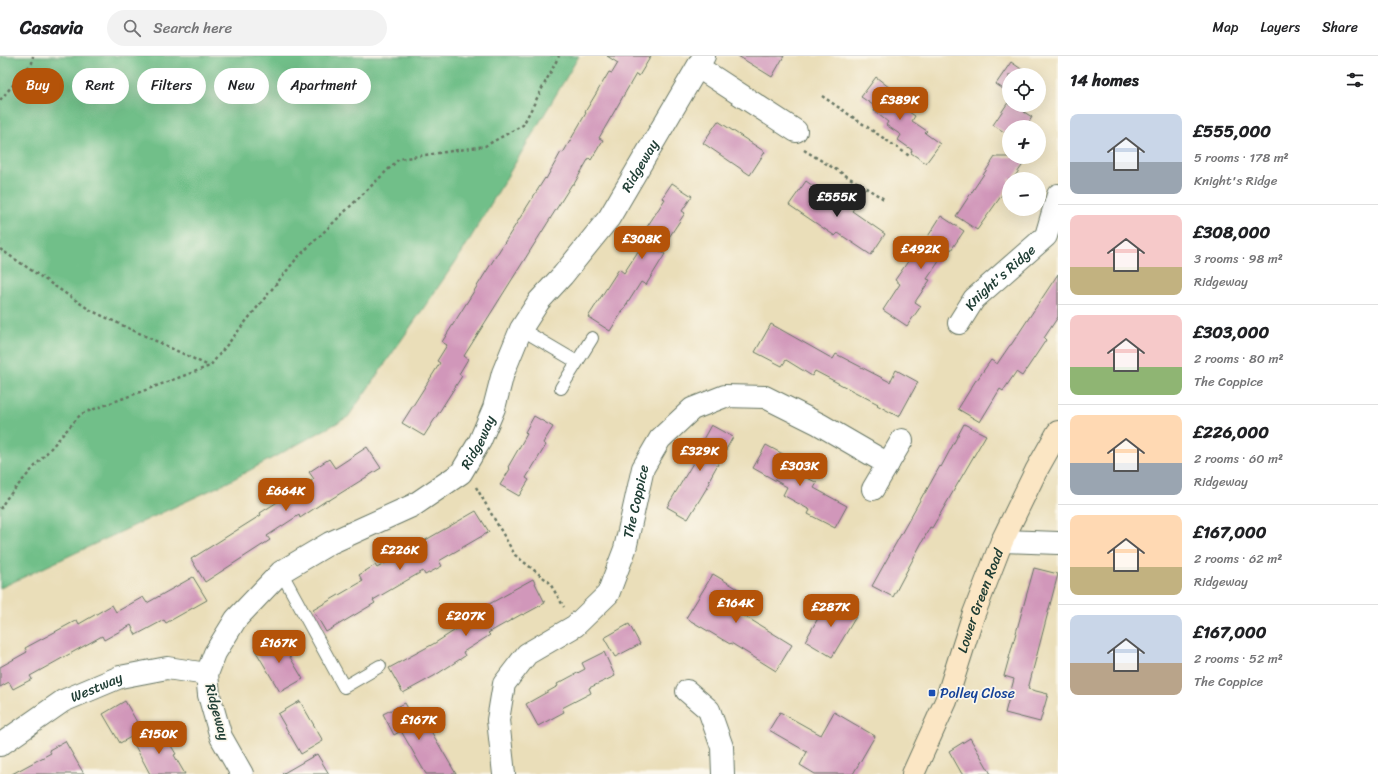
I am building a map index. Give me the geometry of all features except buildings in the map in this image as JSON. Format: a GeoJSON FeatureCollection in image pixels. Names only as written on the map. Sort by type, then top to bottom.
{"type":"FeatureCollection","features":[{"type":"Feature","properties":{"kind":"street"},"geometry":{"type":"LineString","coordinates":[[701,61],[796,131]]}},
{"type":"Feature","properties":{"kind":"street","name":"Ridgeway"},"geometry":{"type":"LineString","coordinates":[[242,774],[221,736],[209,695],[207,674],[215,653],[236,619],[281,572],[330,543],[414,505],[461,473],[480,441],[494,408],[503,373],[521,330],[539,301],[564,276],[608,218],[701,61]]}},
{"type":"Feature","properties":{"kind":"street","name":"Knight's Ridge"},"geometry":{"type":"LineString","coordinates":[[959,323],[974,299],[1052,239],[1058,195]]}},
{"type":"Feature","properties":{"kind":"street","name":"The Coppice"},"geometry":{"type":"LineString","coordinates":[[504,774],[498,720],[504,684],[527,654],[575,626],[608,594],[625,549],[643,468],[660,439],[692,409],[725,396],[765,396],[819,424],[888,464]]}},
{"type":"Feature","properties":{"kind":"street","name":"Lower Green Road"},"geometry":{"type":"LineString","coordinates":[[913,774],[946,701],[973,616],[1002,541],[1036,471],[1058,432]]}},
{"type":"Feature","properties":{"kind":"street"},"geometry":{"type":"LineString","coordinates":[[873,489],[902,440]]}},
{"type":"Feature","properties":{"kind":"street"},"geometry":{"type":"LineString","coordinates":[[1002,541],[1058,543]]}},
{"type":"Feature","properties":{"kind":"street","name":"Westway"},"geometry":{"type":"LineString","coordinates":[[0,746],[63,702],[120,677],[167,668],[207,674]]}},
{"type":"Feature","properties":{"kind":"street"},"geometry":{"type":"LineString","coordinates":[[687,691],[709,710],[722,747],[723,774]]}},
{"type":"Feature","properties":{"kind":"lane"},"geometry":{"type":"LineString","coordinates":[[521,330],[577,362]]}},
{"type":"Feature","properties":{"kind":"lane"},"geometry":{"type":"LineString","coordinates":[[561,388],[592,338]]}},
{"type":"Feature","properties":{"kind":"lane"},"geometry":{"type":"LineString","coordinates":[[281,572],[344,687],[380,666]]}},
{"type":"Feature","properties":{"kind":"path"},"geometry":{"type":"LineString","coordinates":[[0,100],[32,63],[33,56]]}},
{"type":"Feature","properties":{"kind":"path"},"geometry":{"type":"LineString","coordinates":[[0,509],[6,499],[81,414],[210,366],[297,258],[399,159],[485,146],[523,125],[559,56]]}},
{"type":"Feature","properties":{"kind":"path"},"geometry":{"type":"LineString","coordinates":[[822,96],[911,157]]}},
{"type":"Feature","properties":{"kind":"path"},"geometry":{"type":"LineString","coordinates":[[796,131],[802,148],[884,199]]}},
{"type":"Feature","properties":{"kind":"path"},"geometry":{"type":"LineString","coordinates":[[0,249],[90,310],[210,366]]}},
{"type":"Feature","properties":{"kind":"path"},"geometry":{"type":"LineString","coordinates":[[461,473],[475,485],[515,555],[549,582],[575,626]]}},
{"type":"Feature","properties":{"kind":"green space"},"geometry":{"type":"Polygon","coordinates":[[[0,56],[579,56],[461,254],[348,417],[228,482],[0,588],[0,56]]]}},
{"type":"Feature","properties":{"kind":"place","name":"Polley Close"},"geometry":{"type":"Point","coordinates":[932,693]}}]}
